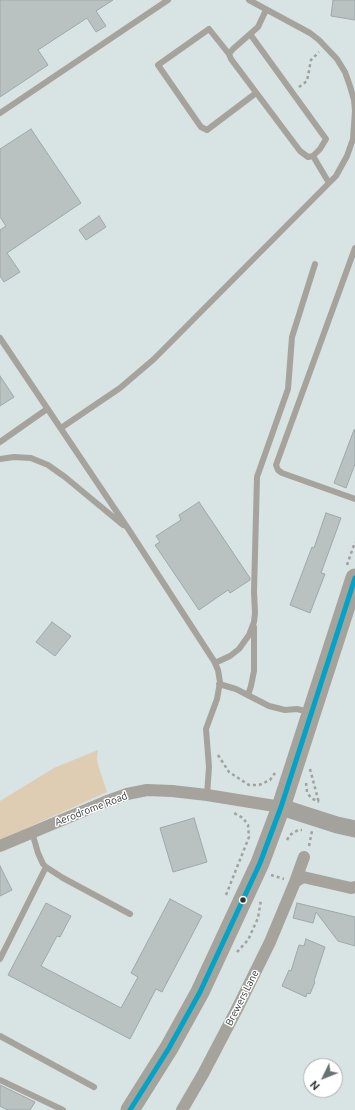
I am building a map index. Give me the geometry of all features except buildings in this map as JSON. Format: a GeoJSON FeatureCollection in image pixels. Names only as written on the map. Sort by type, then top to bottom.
{"type":"FeatureCollection","features":[{"type":"Feature","properties":{"kind":"main road"},"geometry":{"type":"LineString","coordinates":[[130,1110],[169,1048],[200,992],[260,863],[281,806],[310,712],[355,578]]}},
{"type":"Feature","properties":{"kind":"street","name":"Aerodrome Road"},"geometry":{"type":"LineString","coordinates":[[0,846],[105,802],[132,793],[156,790],[207,795],[281,806]]}},
{"type":"Feature","properties":{"kind":"street"},"geometry":{"type":"LineString","coordinates":[[281,806],[337,825],[355,829]]}},
{"type":"Feature","properties":{"kind":"street","name":"Brewers Lane"},"geometry":{"type":"LineString","coordinates":[[182,1110],[203,1074],[270,942],[304,857]]}},
{"type":"Feature","properties":{"kind":"street"},"geometry":{"type":"LineString","coordinates":[[295,882],[303,877],[351,888],[355,887]]}},
{"type":"Feature","properties":{"kind":"lane"},"geometry":{"type":"LineString","coordinates":[[0,113],[168,0]]}},
{"type":"Feature","properties":{"kind":"lane"},"geometry":{"type":"LineString","coordinates":[[60,428],[120,388],[154,359],[336,176],[347,156],[353,139],[355,122],[354,100],[345,72],[337,59],[325,45],[310,34],[249,0]]}},
{"type":"Feature","properties":{"kind":"lane"},"geometry":{"type":"LineString","coordinates":[[230,54],[258,27],[266,10]]}},
{"type":"Feature","properties":{"kind":"lane"},"geometry":{"type":"LineString","coordinates":[[250,34],[326,139],[320,149],[313,156],[308,157],[300,151],[256,93],[230,54],[209,29],[158,65],[201,127],[207,130],[256,93]]}},
{"type":"Feature","properties":{"kind":"lane"},"geometry":{"type":"LineString","coordinates":[[313,156],[329,183]]}},
{"type":"Feature","properties":{"kind":"lane"},"geometry":{"type":"LineString","coordinates":[[355,248],[276,465],[278,470],[282,473],[355,499]]}},
{"type":"Feature","properties":{"kind":"lane"},"geometry":{"type":"LineString","coordinates":[[248,695],[252,686],[254,671],[254,592],[257,477],[288,389],[292,337],[315,264]]}},
{"type":"Feature","properties":{"kind":"lane"},"geometry":{"type":"LineString","coordinates":[[0,338],[131,533],[215,663],[218,670],[219,684],[215,703],[206,727],[209,770],[207,795]]}},
{"type":"Feature","properties":{"kind":"lane"},"geometry":{"type":"LineString","coordinates":[[0,442],[47,409]]}},
{"type":"Feature","properties":{"kind":"lane"},"geometry":{"type":"LineString","coordinates":[[0,459],[14,457],[31,458],[48,465],[104,508],[131,533]]}},
{"type":"Feature","properties":{"kind":"lane"},"geometry":{"type":"LineString","coordinates":[[215,663],[230,656],[239,649],[247,639],[254,622]]}},
{"type":"Feature","properties":{"kind":"lane"},"geometry":{"type":"LineString","coordinates":[[219,684],[230,687],[269,706],[285,710],[297,709],[310,712]]}},
{"type":"Feature","properties":{"kind":"lane"},"geometry":{"type":"LineString","coordinates":[[32,832],[38,853],[46,867],[63,878],[130,914]]}},
{"type":"Feature","properties":{"kind":"lane"},"geometry":{"type":"LineString","coordinates":[[0,959],[46,867]]}},
{"type":"Feature","properties":{"kind":"lane"},"geometry":{"type":"LineString","coordinates":[[0,1036],[94,1087]]}},
{"type":"Feature","properties":{"kind":"lane"},"geometry":{"type":"LineString","coordinates":[[0,1080],[63,1110]]}},
{"type":"Feature","properties":{"kind":"path"},"geometry":{"type":"LineString","coordinates":[[292,92],[307,82],[311,60],[325,45]]}},
{"type":"Feature","properties":{"kind":"path"},"geometry":{"type":"LineString","coordinates":[[208,748],[217,754],[229,772],[249,785]]}},
{"type":"Feature","properties":{"kind":"path"},"geometry":{"type":"LineString","coordinates":[[305,778],[307,792],[311,798],[319,802],[310,767],[307,772]]}},
{"type":"Feature","properties":{"kind":"shaded area"},"geometry":{"type":"Polygon","coordinates":[[[98,750],[98,765],[107,792],[0,840],[0,801],[54,768],[98,750]]]}},
{"type":"Feature","properties":{"kind":"transit line"},"geometry":{"type":"LineString","coordinates":[[130,1110],[169,1048],[200,992],[260,863],[281,807],[355,578]]}}]}
